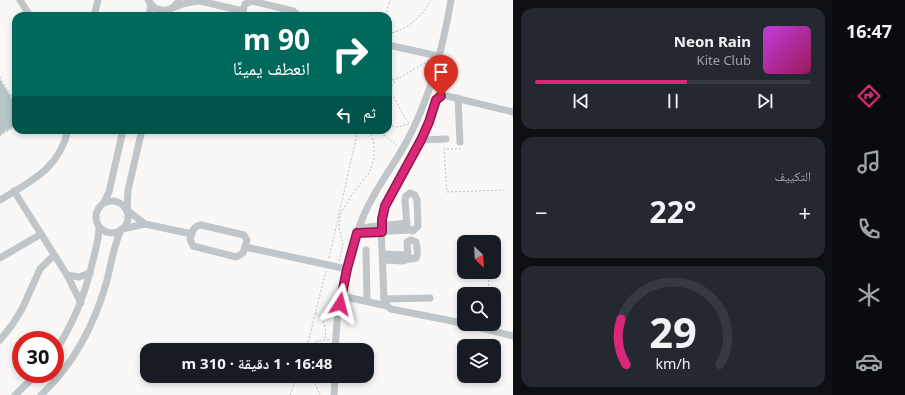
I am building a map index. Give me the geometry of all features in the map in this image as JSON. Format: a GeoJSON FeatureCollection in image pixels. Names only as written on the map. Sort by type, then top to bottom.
{"type":"FeatureCollection","features":[{"type":"Feature","properties":{"kind":"street"},"geometry":{"type":"LineString","coordinates":[[20,0],[28,12]]}},
{"type":"Feature","properties":{"kind":"street"},"geometry":{"type":"LineString","coordinates":[[95,12],[98,0]]}},
{"type":"Feature","properties":{"kind":"street"},"geometry":{"type":"LineString","coordinates":[[171,12],[179,0]]}},
{"type":"Feature","properties":{"kind":"street"},"geometry":{"type":"LineString","coordinates":[[336,341],[347,269],[358,231],[368,206],[415,126],[425,101],[437,60],[451,0]]}},
{"type":"Feature","properties":{"kind":"street"},"geometry":{"type":"LineString","coordinates":[[149,2],[155,8],[167,10],[186,3],[198,1],[235,12]]}},
{"type":"Feature","properties":{"kind":"street"},"geometry":{"type":"LineString","coordinates":[[243,12],[245,4],[252,1],[296,12]]}},
{"type":"Feature","properties":{"kind":"street"},"geometry":{"type":"LineString","coordinates":[[392,46],[437,60]]}},
{"type":"Feature","properties":{"kind":"street"},"geometry":{"type":"LineString","coordinates":[[513,112],[444,95],[438,98],[421,140],[387,200],[383,212],[381,229],[385,303],[391,309],[452,321],[513,336]]}},
{"type":"Feature","properties":{"kind":"street"},"geometry":{"type":"LineString","coordinates":[[458,98],[460,142]]}},
{"type":"Feature","properties":{"kind":"street"},"geometry":{"type":"LineString","coordinates":[[0,200],[40,175],[50,166],[62,150],[67,134]]}},
{"type":"Feature","properties":{"kind":"street"},"geometry":{"type":"LineString","coordinates":[[122,134],[109,192],[96,214],[97,223],[104,231],[110,233],[116,233],[145,224]]}},
{"type":"Feature","properties":{"kind":"street"},"geometry":{"type":"LineString","coordinates":[[41,395],[70,361],[92,324],[100,303],[117,240],[128,221],[128,190],[141,134]]}},
{"type":"Feature","properties":{"kind":"street"},"geometry":{"type":"LineString","coordinates":[[421,140],[446,139]]}},
{"type":"Feature","properties":{"kind":"street"},"geometry":{"type":"LineString","coordinates":[[14,191],[67,275],[81,303]]}},
{"type":"Feature","properties":{"kind":"street"},"geometry":{"type":"LineString","coordinates":[[104,202],[111,200],[123,204],[127,210],[145,224],[192,234]]}},
{"type":"Feature","properties":{"kind":"street"},"geometry":{"type":"LineString","coordinates":[[204,225],[242,234],[247,240],[243,253],[236,257],[193,246],[190,242],[192,234],[195,227],[204,225]]}},
{"type":"Feature","properties":{"kind":"street"},"geometry":{"type":"LineString","coordinates":[[358,231],[408,226]]}},
{"type":"Feature","properties":{"kind":"street"},"geometry":{"type":"LineString","coordinates":[[64,337],[81,303],[98,242],[100,227]]}},
{"type":"Feature","properties":{"kind":"street"},"geometry":{"type":"LineString","coordinates":[[0,258],[41,234]]}},
{"type":"Feature","properties":{"kind":"street"},"geometry":{"type":"LineString","coordinates":[[245,247],[347,269]]}},
{"type":"Feature","properties":{"kind":"street"},"geometry":{"type":"LineString","coordinates":[[366,250],[367,302]]}},
{"type":"Feature","properties":{"kind":"street"},"geometry":{"type":"LineString","coordinates":[[0,340],[22,309],[40,268],[54,255]]}},
{"type":"Feature","properties":{"kind":"street"},"geometry":{"type":"LineString","coordinates":[[383,257],[406,260],[409,257]]}},
{"type":"Feature","properties":{"kind":"street"},"geometry":{"type":"LineString","coordinates":[[67,275],[79,277],[90,273]]}},
{"type":"Feature","properties":{"kind":"street"},"geometry":{"type":"LineString","coordinates":[[342,296],[367,302],[385,303],[430,298]]}},
{"type":"Feature","properties":{"kind":"street"},"geometry":{"type":"LineString","coordinates":[[15,395],[28,383]]}},
{"type":"Feature","properties":{"kind":"street"},"geometry":{"type":"LineString","coordinates":[[334,395],[335,383]]}},
{"type":"Feature","properties":{"kind":"path"},"geometry":{"type":"LineString","coordinates":[[386,12],[390,0]]}},
{"type":"Feature","properties":{"kind":"path"},"geometry":{"type":"LineString","coordinates":[[392,33],[415,22],[431,0]]}},
{"type":"Feature","properties":{"kind":"path"},"geometry":{"type":"LineString","coordinates":[[392,80],[428,62],[437,60]]}},
{"type":"Feature","properties":{"kind":"path"},"geometry":{"type":"LineString","coordinates":[[0,76],[12,96]]}},
{"type":"Feature","properties":{"kind":"path"},"geometry":{"type":"LineString","coordinates":[[392,86],[395,80]]}},
{"type":"Feature","properties":{"kind":"path"},"geometry":{"type":"LineString","coordinates":[[392,94],[402,114],[410,123],[397,127],[392,126]]}},
{"type":"Feature","properties":{"kind":"path"},"geometry":{"type":"LineString","coordinates":[[0,136],[12,128]]}},
{"type":"Feature","properties":{"kind":"path"},"geometry":{"type":"LineString","coordinates":[[308,343],[357,134]]}},
{"type":"Feature","properties":{"kind":"path"},"geometry":{"type":"LineString","coordinates":[[338,267],[343,244],[339,227],[340,215],[350,196],[369,173],[374,159],[374,144],[371,134]]}},
{"type":"Feature","properties":{"kind":"path"},"geometry":{"type":"LineString","coordinates":[[382,134],[402,149]]}},
{"type":"Feature","properties":{"kind":"path"},"geometry":{"type":"LineString","coordinates":[[460,142],[460,149],[444,149],[447,192],[504,190]]}},
{"type":"Feature","properties":{"kind":"path"},"geometry":{"type":"LineString","coordinates":[[315,312],[324,321],[326,333],[325,339]]}},
{"type":"Feature","properties":{"kind":"path"},"geometry":{"type":"LineString","coordinates":[[314,343],[325,339],[336,341]]}},
{"type":"Feature","properties":{"kind":"path"},"geometry":{"type":"LineString","coordinates":[[290,395],[294,383]]}},
{"type":"Feature","properties":{"kind":"path"},"geometry":{"type":"LineString","coordinates":[[315,383],[320,395]]}},
{"type":"Feature","properties":{"kind":"shaded area"},"geometry":{"type":"Polygon","coordinates":[[[0,79],[12,98],[12,128],[0,135],[0,79]]]}},
{"type":"Feature","properties":{"kind":"route"},"geometry":{"type":"LineString","coordinates":[[340,304],[347,269],[357,233],[382,232],[381,226],[383,212],[387,200],[415,152],[429,122],[436,100],[441,96]]}}]}
